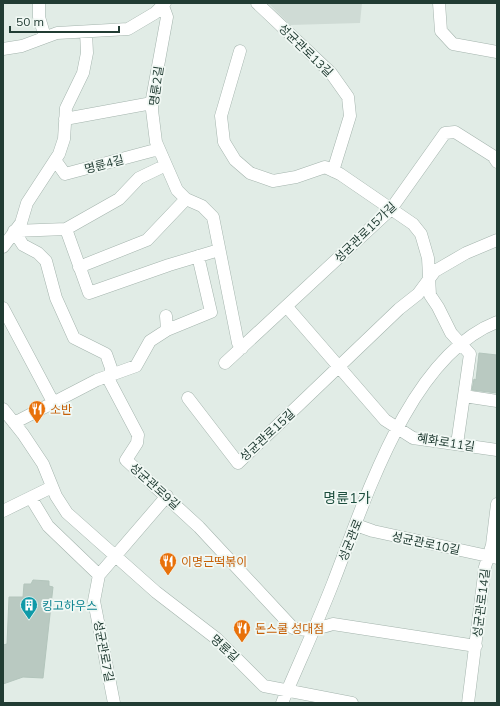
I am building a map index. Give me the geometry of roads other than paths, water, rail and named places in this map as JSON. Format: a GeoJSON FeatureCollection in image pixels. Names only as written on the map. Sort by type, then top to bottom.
{"type":"FeatureCollection","features":[{"type":"Feature","properties":{"kind":"street"},"geometry":{"type":"LineString","coordinates":[[39,3],[39,17],[45,37]]}},
{"type":"Feature","properties":{"kind":"street","name":"성균관로13길"},"geometry":{"type":"LineString","coordinates":[[257,3],[331,73],[348,97],[350,116],[333,171]]}},
{"type":"Feature","properties":{"kind":"street"},"geometry":{"type":"LineString","coordinates":[[439,3],[441,31],[453,44],[497,52]]}},
{"type":"Feature","properties":{"kind":"street"},"geometry":{"type":"LineString","coordinates":[[3,49],[22,46],[57,33],[128,29],[155,13],[164,4]]}},
{"type":"Feature","properties":{"kind":"street","name":"명륜2길"},"geometry":{"type":"LineString","coordinates":[[164,4],[167,17],[152,103],[156,142],[177,190],[186,198],[202,206],[213,217],[238,343],[242,348]]}},
{"type":"Feature","properties":{"kind":"street"},"geometry":{"type":"LineString","coordinates":[[3,247],[20,223],[27,203],[56,160],[64,139],[66,108],[82,73],[87,53],[86,32]]}},
{"type":"Feature","properties":{"kind":"street"},"geometry":{"type":"LineString","coordinates":[[240,51],[221,116],[224,142],[235,160],[250,173],[273,180],[296,177],[325,167],[391,209],[412,224],[421,234],[428,258],[430,295],[451,333],[462,343],[470,354],[458,444]]}},
{"type":"Feature","properties":{"kind":"street"},"geometry":{"type":"LineString","coordinates":[[66,120],[152,103]]}},
{"type":"Feature","properties":{"kind":"street","name":"성균관로15가길"},"geometry":{"type":"LineString","coordinates":[[225,363],[391,209],[445,133],[455,132],[493,156],[497,162]]}},
{"type":"Feature","properties":{"kind":"street","name":"명륜4길"},"geometry":{"type":"LineString","coordinates":[[56,160],[65,174],[159,149]]}},
{"type":"Feature","properties":{"kind":"street"},"geometry":{"type":"LineString","coordinates":[[14,231],[66,229],[119,199],[139,178],[166,165]]}},
{"type":"Feature","properties":{"kind":"street"},"geometry":{"type":"LineString","coordinates":[[79,267],[147,240],[186,198]]}},
{"type":"Feature","properties":{"kind":"street"},"geometry":{"type":"LineString","coordinates":[[66,229],[88,293],[219,250]]}},
{"type":"Feature","properties":{"kind":"street","name":"성균관로9길"},"geometry":{"type":"LineString","coordinates":[[14,231],[23,245],[38,253],[46,261],[56,298],[74,338],[106,354],[111,368],[110,382],[138,435],[137,443],[126,460],[167,496],[199,527],[293,628],[301,630],[314,630]]}},
{"type":"Feature","properties":{"kind":"street","name":"성균관로15길"},"geometry":{"type":"LineString","coordinates":[[188,398],[238,463],[418,294],[435,271],[466,253],[497,240]]}},
{"type":"Feature","properties":{"kind":"street"},"geometry":{"type":"LineString","coordinates":[[14,423],[97,380],[136,366],[150,341],[167,330],[211,312],[198,256]]}},
{"type":"Feature","properties":{"kind":"street"},"geometry":{"type":"LineString","coordinates":[[287,307],[385,420],[397,429]]}},
{"type":"Feature","properties":{"kind":"street"},"geometry":{"type":"LineString","coordinates":[[3,308],[53,402]]}},
{"type":"Feature","properties":{"kind":"street"},"geometry":{"type":"LineString","coordinates":[[166,316],[167,330]]}},
{"type":"Feature","properties":{"kind":"street","name":"성균관로"},"geometry":{"type":"LineString","coordinates":[[282,703],[314,630],[374,479],[397,429],[422,385],[462,343],[480,328],[497,322]]}},
{"type":"Feature","properties":{"kind":"street"},"geometry":{"type":"LineString","coordinates":[[464,396],[497,401]]}},
{"type":"Feature","properties":{"kind":"street","name":"명륜길"},"geometry":{"type":"LineString","coordinates":[[3,409],[43,464],[56,496],[67,513],[156,592],[217,639],[264,686],[352,703]]}},
{"type":"Feature","properties":{"kind":"street","name":"혜화로11길"},"geometry":{"type":"LineString","coordinates":[[397,429],[413,438],[497,450]]}},
{"type":"Feature","properties":{"kind":"street"},"geometry":{"type":"LineString","coordinates":[[3,510],[52,487]]}},
{"type":"Feature","properties":{"kind":"street"},"geometry":{"type":"LineString","coordinates":[[31,498],[48,526],[99,575],[167,496]]}},
{"type":"Feature","properties":{"kind":"street","name":"성균관로14길"},"geometry":{"type":"LineString","coordinates":[[468,703],[485,567],[492,557],[497,504]]}},
{"type":"Feature","properties":{"kind":"street","name":"성균관로10길"},"geometry":{"type":"LineString","coordinates":[[356,525],[373,531],[492,557]]}},
{"type":"Feature","properties":{"kind":"street","name":"성균관로7길"},"geometry":{"type":"LineString","coordinates":[[99,575],[94,602],[114,703]]}},
{"type":"Feature","properties":{"kind":"street"},"geometry":{"type":"LineString","coordinates":[[314,630],[333,624],[476,646]]}},
{"type":"Feature","properties":{"kind":"place","name":"소반"},"geometry":{"type":"Point","coordinates":[37,424]}},
{"type":"Feature","properties":{"kind":"place","name":"이명근떡볶이"},"geometry":{"type":"Point","coordinates":[168,576]}},
{"type":"Feature","properties":{"kind":"place","name":"킹고하우스"},"geometry":{"type":"Point","coordinates":[29,620]}},
{"type":"Feature","properties":{"kind":"place","name":"돈스쿨 성대점"},"geometry":{"type":"Point","coordinates":[242,643]}},
{"type":"Feature","properties":{"kind":"district","name":"명륜1가"},"geometry":{"type":"Point","coordinates":[347,498]}}]}
